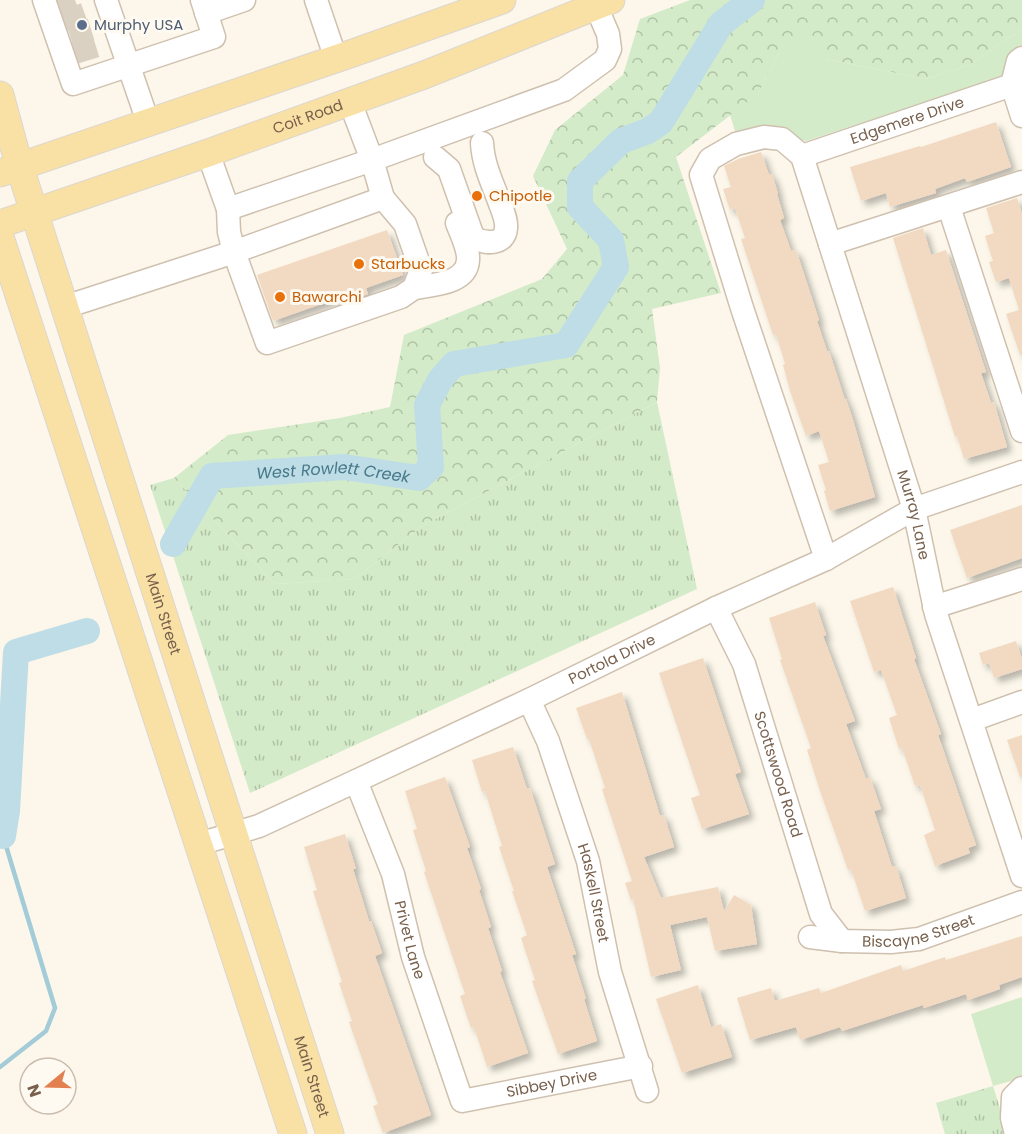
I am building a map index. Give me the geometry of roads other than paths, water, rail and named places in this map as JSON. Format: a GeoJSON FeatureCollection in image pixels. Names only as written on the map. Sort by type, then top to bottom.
{"type":"FeatureCollection","features":[{"type":"Feature","properties":{"kind":"main road"},"geometry":{"type":"LineString","coordinates":[[10,169],[336,59],[502,0]]}},
{"type":"Feature","properties":{"kind":"main road","name":"Coit Road"},"geometry":{"type":"LineString","coordinates":[[0,224],[208,153],[424,75],[604,3]]}},
{"type":"Feature","properties":{"kind":"main road"},"geometry":{"type":"LineString","coordinates":[[336,59],[350,102]]}},
{"type":"Feature","properties":{"kind":"main road","name":"Main Street"},"geometry":{"type":"LineString","coordinates":[[0,95],[10,169],[35,213],[330,1134]]}},
{"type":"Feature","properties":{"kind":"main road"},"geometry":{"type":"LineString","coordinates":[[0,237],[293,1134]]}},
{"type":"Feature","properties":{"kind":"street"},"geometry":{"type":"LineString","coordinates":[[109,32],[214,37],[204,7],[244,0]]}},
{"type":"Feature","properties":{"kind":"street"},"geometry":{"type":"LineString","coordinates":[[316,0],[336,59]]}},
{"type":"Feature","properties":{"kind":"street"},"geometry":{"type":"LineString","coordinates":[[228,209],[372,160],[432,148],[478,133],[564,90],[605,60],[610,49],[604,3]]}},
{"type":"Feature","properties":{"kind":"street"},"geometry":{"type":"LineString","coordinates":[[62,35],[73,84],[109,32]]}},
{"type":"Feature","properties":{"kind":"street"},"geometry":{"type":"LineString","coordinates":[[109,32],[148,122]]}},
{"type":"Feature","properties":{"kind":"street"},"geometry":{"type":"LineString","coordinates":[[1022,58],[1018,61],[1012,85],[1022,116]]}},
{"type":"Feature","properties":{"kind":"street","name":"Edgemere Drive"},"geometry":{"type":"LineString","coordinates":[[802,156],[1012,85]]}},
{"type":"Feature","properties":{"kind":"street"},"geometry":{"type":"LineString","coordinates":[[350,102],[372,160],[383,198],[405,224],[421,270],[414,288]]}},
{"type":"Feature","properties":{"kind":"street"},"geometry":{"type":"LineString","coordinates":[[432,148],[449,169],[473,237],[489,243],[497,241],[506,230],[505,218],[483,157],[478,133]]}},
{"type":"Feature","properties":{"kind":"street"},"geometry":{"type":"LineString","coordinates":[[469,258],[491,258],[502,255],[511,245],[515,232],[513,218],[492,158],[478,133]]}},
{"type":"Feature","properties":{"kind":"street"},"geometry":{"type":"LineString","coordinates":[[802,156],[782,139],[764,137],[736,144],[711,159],[701,175],[742,308],[826,559]]}},
{"type":"Feature","properties":{"kind":"street"},"geometry":{"type":"LineString","coordinates":[[208,153],[228,209],[229,232],[234,252],[267,343],[401,297],[414,288],[452,280],[461,275],[467,267],[469,258],[432,148]]}},
{"type":"Feature","properties":{"kind":"street","name":"Murray Lane"},"geometry":{"type":"LineString","coordinates":[[802,156],[914,509],[934,608],[1022,876]]}},
{"type":"Feature","properties":{"kind":"street"},"geometry":{"type":"LineString","coordinates":[[830,244],[1022,182]]}},
{"type":"Feature","properties":{"kind":"street"},"geometry":{"type":"LineString","coordinates":[[65,307],[234,252],[383,198]]}},
{"type":"Feature","properties":{"kind":"street"},"geometry":{"type":"LineString","coordinates":[[949,207],[1022,431]]}},
{"type":"Feature","properties":{"kind":"street","name":"Portola Drive"},"geometry":{"type":"LineString","coordinates":[[199,844],[259,826],[356,781],[716,608],[826,559],[914,509],[1022,472]]}},
{"type":"Feature","properties":{"kind":"street"},"geometry":{"type":"LineString","coordinates":[[934,608],[1022,579]]}},
{"type":"Feature","properties":{"kind":"street","name":"Scottswood Road"},"geometry":{"type":"LineString","coordinates":[[716,608],[744,664],[822,914],[842,941]]}},
{"type":"Feature","properties":{"kind":"street","name":"Haskell Street"},"geometry":{"type":"LineString","coordinates":[[529,699],[549,741],[588,861],[610,972],[647,1090]]}},
{"type":"Feature","properties":{"kind":"street"},"geometry":{"type":"LineString","coordinates":[[972,720],[1022,702]]}},
{"type":"Feature","properties":{"kind":"street","name":"Privet Lane"},"geometry":{"type":"LineString","coordinates":[[356,781],[393,874],[413,957],[462,1101]]}},
{"type":"Feature","properties":{"kind":"street","name":"Biscayne Street"},"geometry":{"type":"LineString","coordinates":[[810,937],[842,941],[891,942],[919,939],[1022,902]]}},
{"type":"Feature","properties":{"kind":"street","name":"Sibbey Drive"},"geometry":{"type":"LineString","coordinates":[[462,1101],[641,1066]]}},
{"type":"Feature","properties":{"kind":"street"},"geometry":{"type":"LineString","coordinates":[[1016,1134],[1012,1118],[1013,1097],[1022,1088]]}},
{"type":"Feature","properties":{"kind":"waterway","name":"West Rowlett Creek"},"geometry":{"type":"LineString","coordinates":[[173,544],[212,476],[344,467],[419,478],[431,467],[427,405],[440,380],[454,364],[566,345],[616,267],[611,240],[580,207],[580,181],[621,141],[648,131],[661,122],[721,24],[752,0]]}},
{"type":"Feature","properties":{"kind":"waterway","name":"West Rowlett Creek"},"geometry":{"type":"LineString","coordinates":[[3,836],[7,811],[16,652],[87,631]]}},
{"type":"Feature","properties":{"kind":"waterway"},"geometry":{"type":"LineString","coordinates":[[0,1067],[46,1031],[55,1008],[3,836]]}},
{"type":"Feature","properties":{"kind":"tunnel"},"geometry":{"type":"LineString","coordinates":[[59,6],[75,0]]}},
{"type":"Feature","properties":{"kind":"tunnel"},"geometry":{"type":"LineString","coordinates":[[64,21],[89,12]]}},
{"type":"Feature","properties":{"kind":"tunnel"},"geometry":{"type":"LineString","coordinates":[[70,36],[95,28]]}},
{"type":"Feature","properties":{"kind":"tunnel"},"geometry":{"type":"LineString","coordinates":[[75,53],[101,45]]}},
{"type":"Feature","properties":{"kind":"place","name":"Murphy USA"},"geometry":{"type":"Point","coordinates":[82,25]}},
{"type":"Feature","properties":{"kind":"place","name":"Chipotle"},"geometry":{"type":"Point","coordinates":[477,196]}},
{"type":"Feature","properties":{"kind":"place","name":"Starbucks"},"geometry":{"type":"Point","coordinates":[359,264]}},
{"type":"Feature","properties":{"kind":"place","name":"Bawarchi"},"geometry":{"type":"Point","coordinates":[280,297]}}]}
